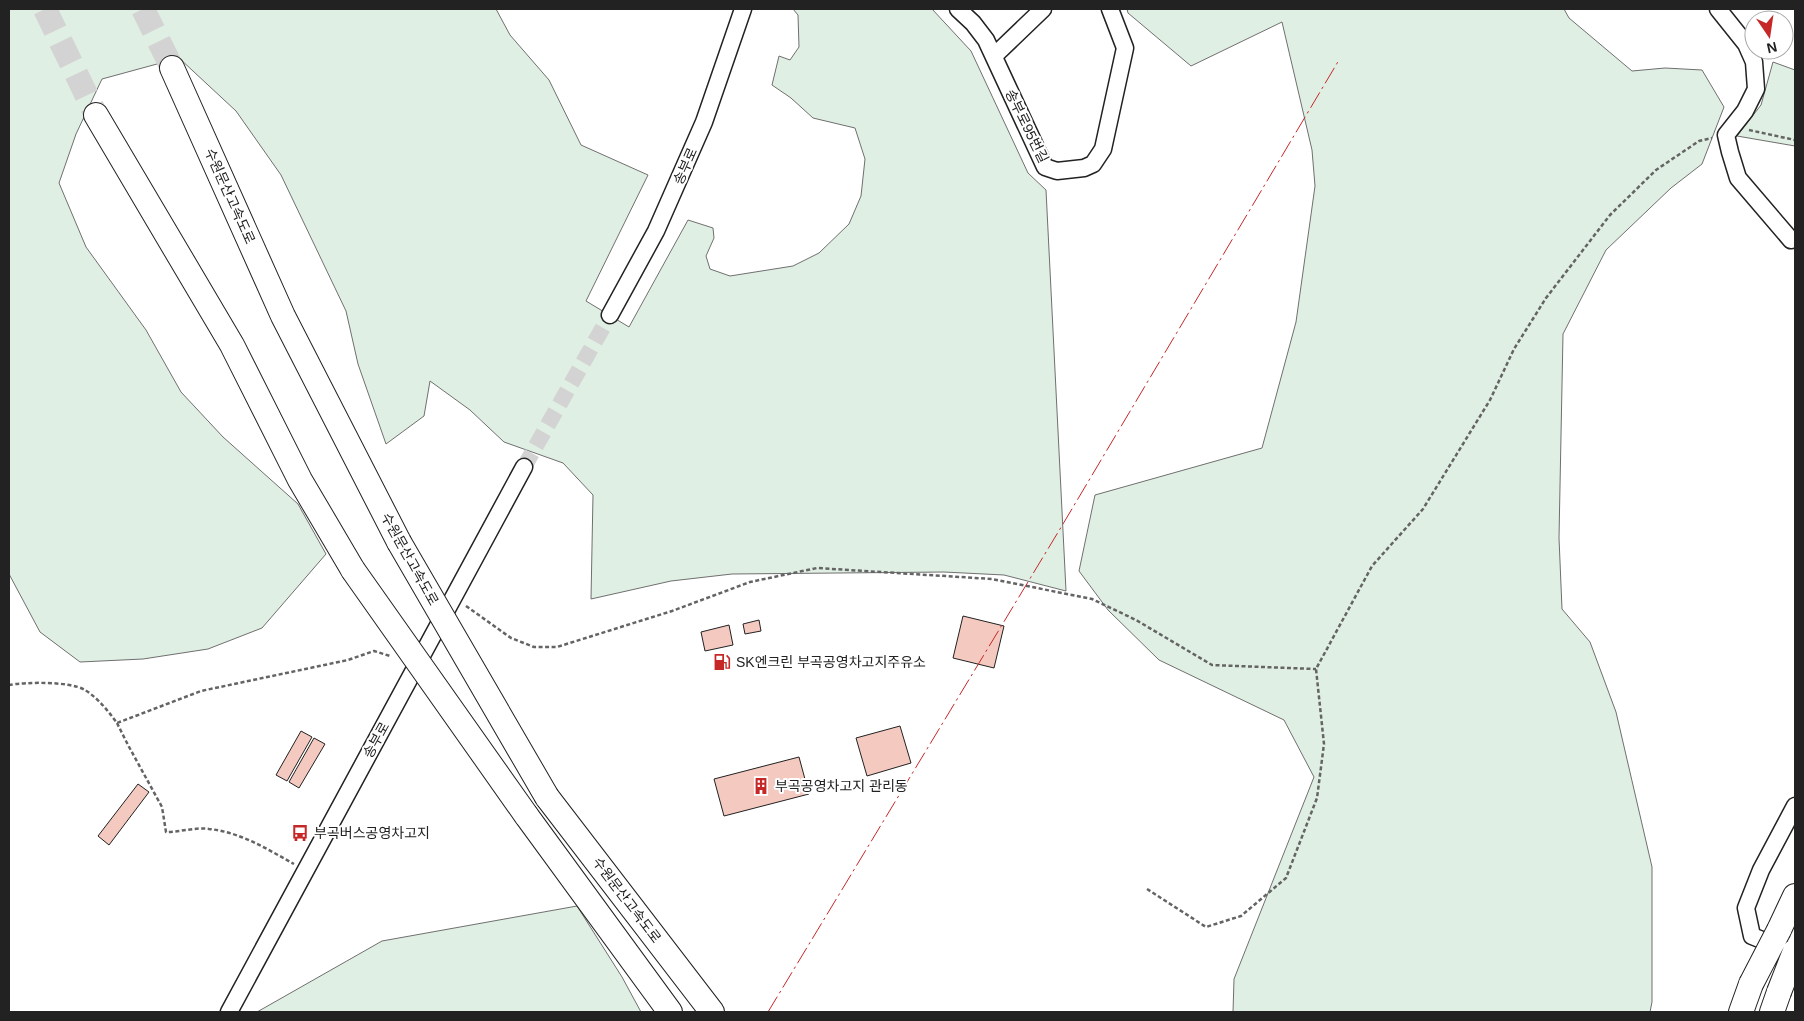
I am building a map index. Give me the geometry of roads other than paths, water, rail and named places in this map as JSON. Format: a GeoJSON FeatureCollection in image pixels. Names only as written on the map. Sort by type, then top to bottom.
{"type":"FeatureCollection","features":[{"type":"Feature","properties":{"kind":"highway","name":"수원문산고속도로"},"geometry":{"type":"LineString","coordinates":[[172,68],[283,316],[400,542],[547,797],[712,1012]]}},
{"type":"Feature","properties":{"kind":"highway"},"geometry":{"type":"LineString","coordinates":[[96,115],[232,345],[300,480],[353,570],[526,815],[670,1012]]}},
{"type":"Feature","properties":{"kind":"highway"},"geometry":{"type":"LineString","coordinates":[[1741,1012],[1751,984],[1795,896]]}},
{"type":"Feature","properties":{"kind":"highway"},"geometry":{"type":"LineString","coordinates":[[1775,1002],[1795,952]]}},
{"type":"Feature","properties":{"kind":"street","name":"송부로"},"geometry":{"type":"LineString","coordinates":[[610,315],[656,231],[704,122],[743,9]]}},
{"type":"Feature","properties":{"kind":"street","name":"송부로95번길"},"geometry":{"type":"LineString","coordinates":[[958,9],[973,23],[986,40],[1045,167],[1057,171],[1084,168],[1093,164],[1103,149],[1125,48],[1110,9]]}},
{"type":"Feature","properties":{"kind":"street"},"geometry":{"type":"LineString","coordinates":[[994,56],[1043,9]]}},
{"type":"Feature","properties":{"kind":"street"},"geometry":{"type":"LineString","coordinates":[[1718,9],[1746,44],[1754,62],[1756,89],[1745,111],[1730,130],[1730,152],[1738,178],[1791,240],[1795,239]]}},
{"type":"Feature","properties":{"kind":"street","name":"송부로"},"geometry":{"type":"LineString","coordinates":[[229,1012],[524,467]]}},
{"type":"Feature","properties":{"kind":"street"},"geometry":{"type":"LineString","coordinates":[[1795,806],[1761,870],[1746,908],[1752,936],[1795,952]]}},
{"type":"Feature","properties":{"kind":"tunnel"},"geometry":{"type":"LineString","coordinates":[[45,9],[96,115]]}},
{"type":"Feature","properties":{"kind":"tunnel"},"geometry":{"type":"LineString","coordinates":[[143,9],[172,68]]}},
{"type":"Feature","properties":{"kind":"tunnel"},"geometry":{"type":"LineString","coordinates":[[524,467],[610,315]]}},
{"type":"Feature","properties":{"kind":"place","name":"SK엔크린 부곡공영차고지주유소"},"geometry":{"type":"Point","coordinates":[722,662]}},
{"type":"Feature","properties":{"kind":"place","name":"부곡공영차고지 관리동"},"geometry":{"type":"Point","coordinates":[761,786]}},
{"type":"Feature","properties":{"kind":"place","name":"부곡버스공영차고지"},"geometry":{"type":"Point","coordinates":[300,833]}}]}
